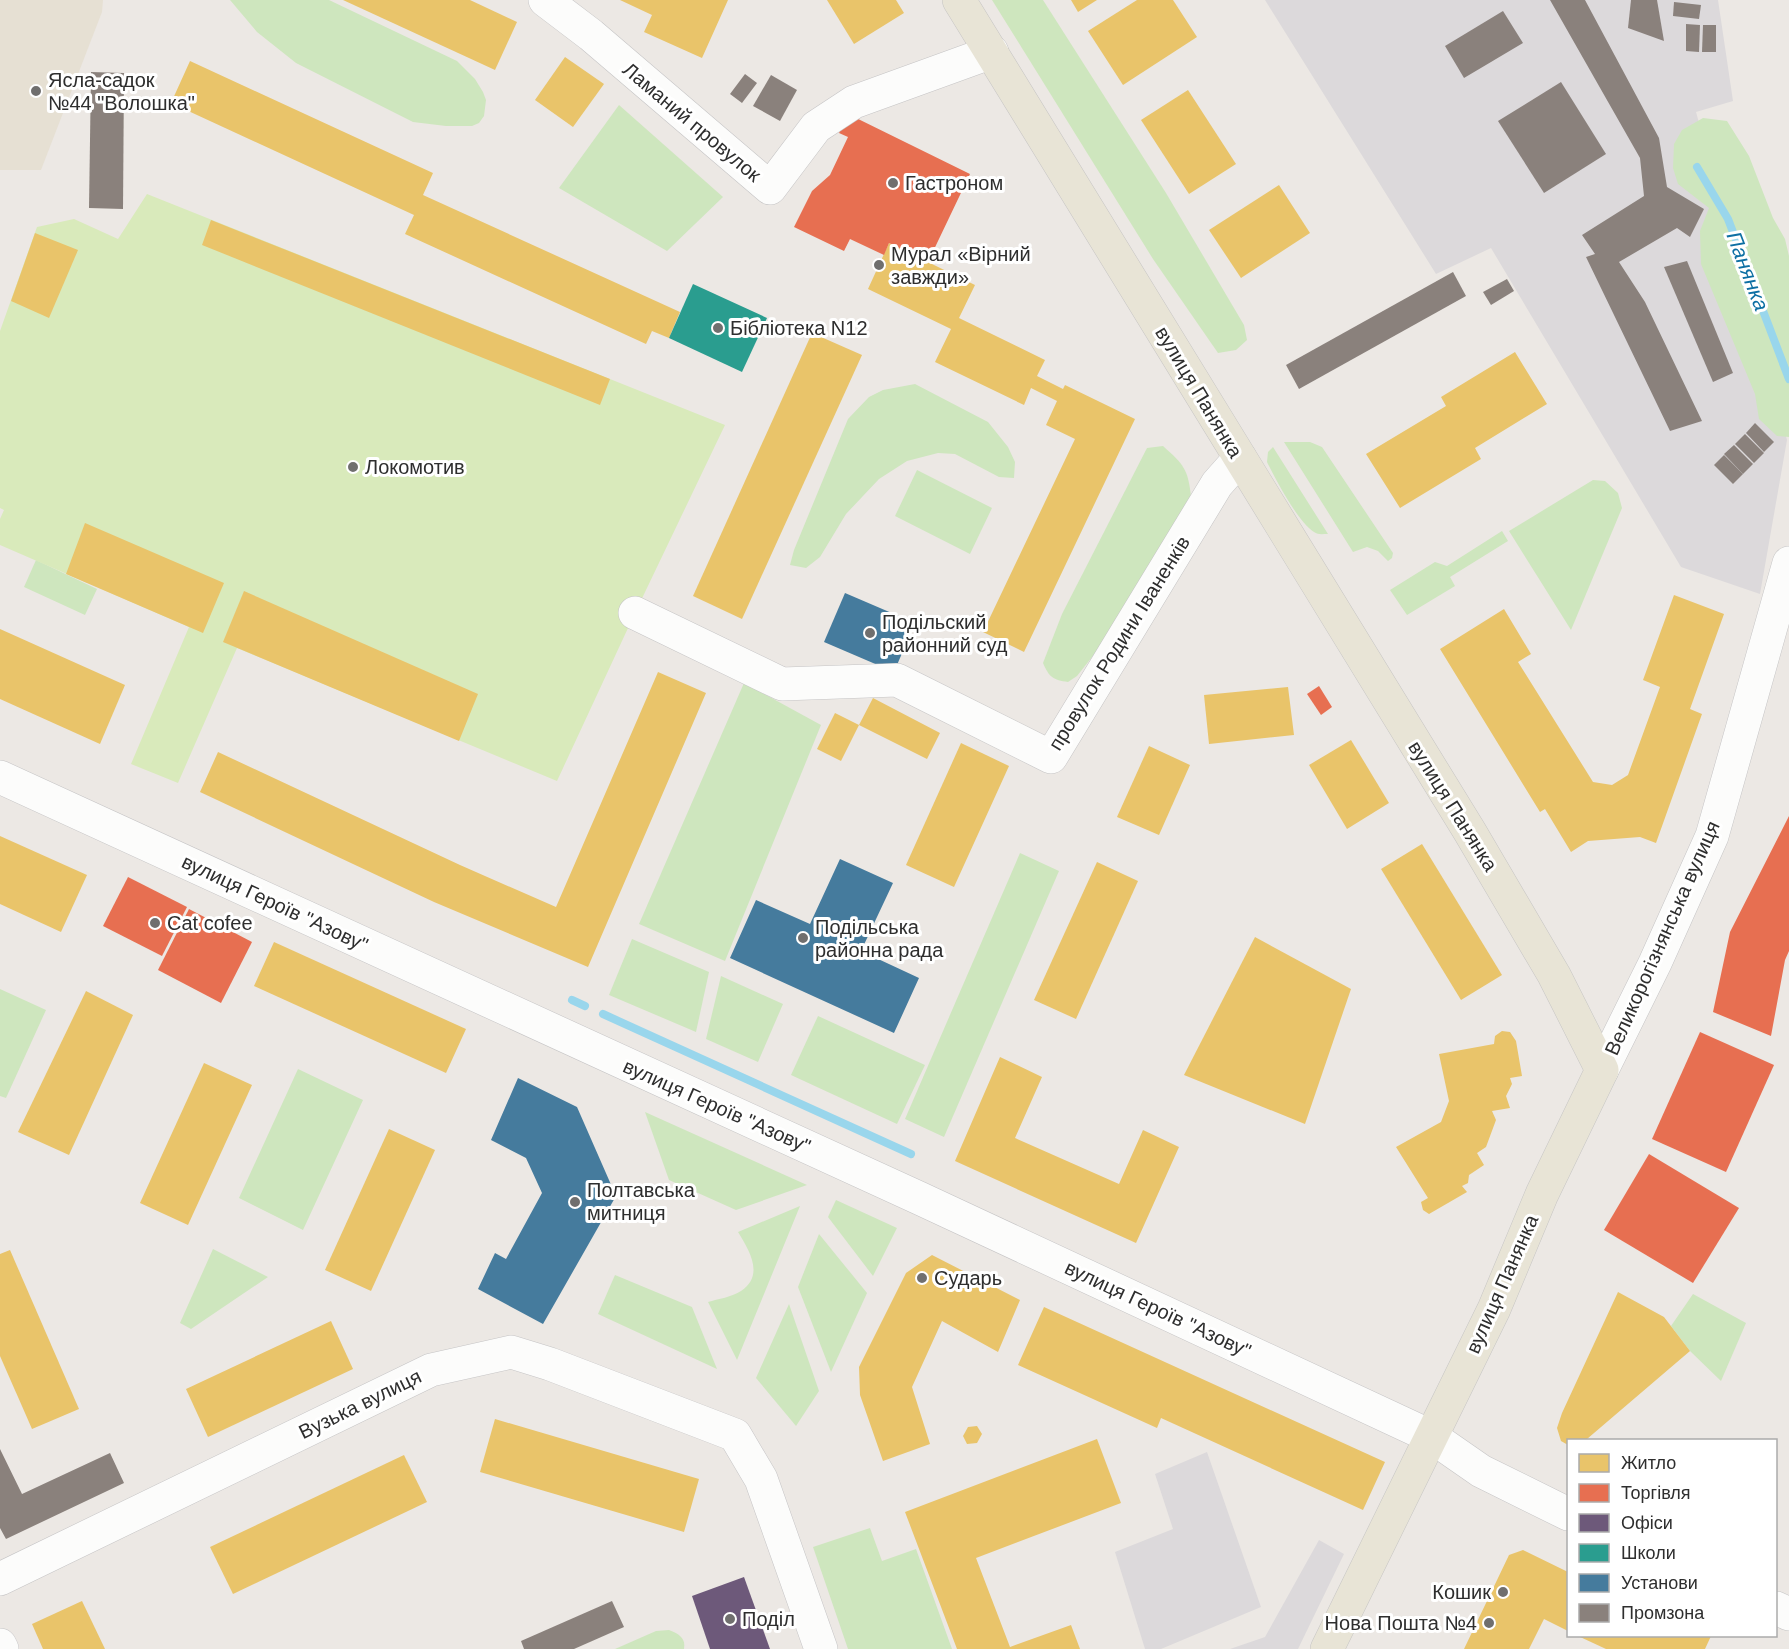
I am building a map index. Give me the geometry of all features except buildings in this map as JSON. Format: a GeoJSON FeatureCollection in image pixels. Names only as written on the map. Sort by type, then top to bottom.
{"type":"FeatureCollection","features":[{"type":"Feature","properties":{"kind":"main road","name":"вулиця Панянка"},"geometry":{"type":"LineString","coordinates":[[959,0],[1509,897],[1554,975],[1602,1071],[1542,1194],[1494,1309],[1327,1649]]}},
{"type":"Feature","properties":{"kind":"street","name":"Ламаний провулок"},"geometry":{"type":"LineString","coordinates":[[546,0],[591,35],[770,188],[816,127],[854,102],[992,52]]}},
{"type":"Feature","properties":{"kind":"street","name":"провулок Родини Іваненків"},"geometry":{"type":"LineString","coordinates":[[635,613],[782,684],[897,680],[1051,757],[1217,484],[1240,458]]}},
{"type":"Feature","properties":{"kind":"street","name":"Великорогізнянська вулиця"},"geometry":{"type":"LineString","coordinates":[[1602,1071],[1655,963],[1712,836],[1789,563]]}},
{"type":"Feature","properties":{"kind":"street","name":"вулиця Героїв \"Азову\""},"geometry":{"type":"LineString","coordinates":[[0,777],[930,1203],[1432,1437],[1481,1471],[1567,1513]]}},
{"type":"Feature","properties":{"kind":"street","name":"Вузька вулиця"},"geometry":{"type":"LineString","coordinates":[[0,1579],[431,1370],[511,1352],[550,1364],[735,1435],[761,1479],[820,1649]]}},
{"type":"Feature","properties":{"kind":"street"},"geometry":{"type":"LineString","coordinates":[[0,1645],[2,1649]]}},
{"type":"Feature","properties":{"kind":"shaded area","name":"Ясла-садок №44 \"Волошка\""},"geometry":{"type":"Polygon","coordinates":[[[0,0],[103,0],[102,12],[41,170],[0,170],[0,0]]]}},
{"type":"Feature","properties":{"kind":"shaded area"},"geometry":{"type":"Polygon","coordinates":[[[1265,0],[1718,0],[1733,101],[1696,112],[1787,440],[1760,594],[1681,567],[1491,248],[1436,274],[1265,0]]]}},
{"type":"Feature","properties":{"kind":"shaded area"},"geometry":{"type":"Polygon","coordinates":[[[1207,1452],[1261,1607],[1161,1649],[1145,1649],[1115,1552],[1173,1529],[1155,1474],[1207,1452]]]}},
{"type":"Feature","properties":{"kind":"shaded area"},"geometry":{"type":"Polygon","coordinates":[[[1319,1540],[1344,1554],[1298,1649],[1230,1649],[1265,1637],[1319,1540]]]}},
{"type":"Feature","properties":{"kind":"green space"},"geometry":{"type":"Polygon","coordinates":[[[230,0],[329,0],[457,61],[475,79],[483,92],[486,100],[484,116],[479,123],[472,126],[413,122],[296,63],[257,32],[230,0]]]}},
{"type":"Feature","properties":{"kind":"green space"},"geometry":{"type":"Polygon","coordinates":[[[992,0],[1043,0],[1166,193],[1244,325],[1247,340],[1236,350],[1218,353],[1153,259],[992,0]]]}},
{"type":"Feature","properties":{"kind":"green space"},"geometry":{"type":"Polygon","coordinates":[[[619,105],[723,197],[667,251],[559,188],[619,105]]]}},
{"type":"Feature","properties":{"kind":"green space"},"geometry":{"type":"Polygon","coordinates":[[[1703,118],[1727,121],[1749,156],[1773,218],[1785,239],[1789,256],[1789,437],[1777,436],[1759,419],[1755,394],[1701,264],[1700,231],[1709,208],[1678,184],[1673,168],[1674,144],[1682,130],[1703,118]]]}},
{"type":"Feature","properties":{"kind":"green space","name":"Локомотив"},"geometry":{"type":"Polygon","coordinates":[[[147,194],[725,425],[557,781],[237,648],[178,783],[131,764],[189,627],[0,545],[0,519],[4,510],[0,508],[0,331],[37,227],[74,219],[118,239],[147,194]]]}},
{"type":"Feature","properties":{"kind":"green space"},"geometry":{"type":"Polygon","coordinates":[[[915,384],[988,422],[1008,447],[1015,462],[1014,478],[999,477],[955,454],[938,453],[907,461],[879,479],[846,514],[820,557],[806,568],[790,565],[794,550],[848,419],[869,397],[883,390],[915,384]]]}},
{"type":"Feature","properties":{"kind":"green space"},"geometry":{"type":"Polygon","coordinates":[[[1284,442],[1310,442],[1322,447],[1393,553],[1392,558],[1388,561],[1378,551],[1367,547],[1353,552],[1284,442]]]}},
{"type":"Feature","properties":{"kind":"green space"},"geometry":{"type":"Polygon","coordinates":[[[1163,446],[1184,468],[1191,497],[1107,638],[1077,676],[1068,682],[1055,679],[1047,672],[1043,663],[1062,614],[1147,448],[1163,446]]]}},
{"type":"Feature","properties":{"kind":"green space"},"geometry":{"type":"Polygon","coordinates":[[[1273,447],[1328,534],[1317,534],[1308,527],[1288,500],[1267,462],[1268,452],[1273,447]]]}},
{"type":"Feature","properties":{"kind":"green space"},"geometry":{"type":"Polygon","coordinates":[[[917,470],[992,508],[970,554],[895,516],[917,470]]]}},
{"type":"Feature","properties":{"kind":"green space"},"geometry":{"type":"Polygon","coordinates":[[[1593,480],[1605,481],[1618,493],[1622,508],[1571,630],[1509,531],[1593,480]]]}},
{"type":"Feature","properties":{"kind":"green space"},"geometry":{"type":"Polygon","coordinates":[[[1502,531],[1508,541],[1450,577],[1455,586],[1407,615],[1390,590],[1435,562],[1447,566],[1502,531]]]}},
{"type":"Feature","properties":{"kind":"green space"},"geometry":{"type":"Polygon","coordinates":[[[36,560],[97,589],[85,615],[24,587],[36,560]]]}},
{"type":"Feature","properties":{"kind":"green space"},"geometry":{"type":"Polygon","coordinates":[[[744,683],[821,725],[725,961],[639,924],[744,683]]]}},
{"type":"Feature","properties":{"kind":"green space"},"geometry":{"type":"Polygon","coordinates":[[[1020,853],[1059,871],[944,1137],[905,1119],[1020,853]]]}},
{"type":"Feature","properties":{"kind":"green space"},"geometry":{"type":"Polygon","coordinates":[[[632,939],[709,972],[696,1032],[609,995],[632,939]]]}},
{"type":"Feature","properties":{"kind":"green space"},"geometry":{"type":"Polygon","coordinates":[[[721,976],[783,1004],[758,1062],[706,1039],[721,976]]]}},
{"type":"Feature","properties":{"kind":"green space"},"geometry":{"type":"Polygon","coordinates":[[[0,989],[46,1010],[6,1098],[0,1096],[0,989]]]}},
{"type":"Feature","properties":{"kind":"green space"},"geometry":{"type":"Polygon","coordinates":[[[818,1016],[925,1065],[897,1124],[791,1075],[818,1016]]]}},
{"type":"Feature","properties":{"kind":"green space"},"geometry":{"type":"Polygon","coordinates":[[[298,1069],[363,1100],[303,1230],[239,1198],[298,1069]]]}},
{"type":"Feature","properties":{"kind":"green space"},"geometry":{"type":"Polygon","coordinates":[[[645,1112],[807,1185],[736,1210],[669,1180],[645,1112]]]}},
{"type":"Feature","properties":{"kind":"green space"},"geometry":{"type":"Polygon","coordinates":[[[836,1200],[897,1228],[873,1276],[828,1217],[836,1200]]]}},
{"type":"Feature","properties":{"kind":"green space"},"geometry":{"type":"Polygon","coordinates":[[[800,1206],[737,1360],[708,1302],[741,1291],[752,1278],[753,1262],[738,1232],[800,1206]]]}},
{"type":"Feature","properties":{"kind":"green space"},"geometry":{"type":"Polygon","coordinates":[[[819,1234],[867,1293],[831,1372],[798,1287],[819,1234]]]}},
{"type":"Feature","properties":{"kind":"green space"},"geometry":{"type":"Polygon","coordinates":[[[213,1249],[268,1277],[191,1329],[180,1323],[213,1249]]]}},
{"type":"Feature","properties":{"kind":"green space"},"geometry":{"type":"Polygon","coordinates":[[[615,1275],[692,1307],[717,1369],[598,1314],[615,1275]]]}},
{"type":"Feature","properties":{"kind":"green space"},"geometry":{"type":"Polygon","coordinates":[[[1693,1294],[1746,1323],[1721,1381],[1690,1351],[1671,1326],[1693,1294]]]}},
{"type":"Feature","properties":{"kind":"green space"},"geometry":{"type":"Polygon","coordinates":[[[789,1304],[819,1391],[796,1426],[756,1378],[789,1304]]]}},
{"type":"Feature","properties":{"kind":"green space"},"geometry":{"type":"Polygon","coordinates":[[[870,1528],[882,1561],[916,1549],[952,1649],[848,1649],[813,1547],[870,1528]]]}},
{"type":"Feature","properties":{"kind":"green space"},"geometry":{"type":"Polygon","coordinates":[[[669,1630],[681,1637],[684,1649],[615,1649],[656,1631],[669,1630]]]}},
{"type":"Feature","properties":{"kind":"waterway","name":"Панянка"},"geometry":{"type":"LineString","coordinates":[[1697,167],[1728,219],[1789,379]]}},
{"type":"Feature","properties":{"kind":"waterway"},"geometry":{"type":"LineString","coordinates":[[572,1000],[585,1006]]}},
{"type":"Feature","properties":{"kind":"waterway"},"geometry":{"type":"LineString","coordinates":[[603,1014],[911,1154]]}},
{"type":"Feature","properties":{"kind":"place","name":"Ясла-садок №44 \"Волошка\""},"geometry":{"type":"Point","coordinates":[36,91]}},
{"type":"Feature","properties":{"kind":"place","name":"Гастроном"},"geometry":{"type":"Point","coordinates":[893,183]}},
{"type":"Feature","properties":{"kind":"place","name":"Мурал «Вірний завжди»"},"geometry":{"type":"Point","coordinates":[879,265]}},
{"type":"Feature","properties":{"kind":"place","name":"Бібліотека N12"},"geometry":{"type":"Point","coordinates":[718,328]}},
{"type":"Feature","properties":{"kind":"place","name":"Локомотив"},"geometry":{"type":"Point","coordinates":[353,467]}},
{"type":"Feature","properties":{"kind":"place","name":"Подільский районний суд"},"geometry":{"type":"Point","coordinates":[870,633]}},
{"type":"Feature","properties":{"kind":"place","name":"Cat cofee"},"geometry":{"type":"Point","coordinates":[155,923]}},
{"type":"Feature","properties":{"kind":"place","name":"Подільська районна рада"},"geometry":{"type":"Point","coordinates":[803,938]}},
{"type":"Feature","properties":{"kind":"place","name":"Полтавська митниця"},"geometry":{"type":"Point","coordinates":[575,1202]}},
{"type":"Feature","properties":{"kind":"place","name":"Сударь"},"geometry":{"type":"Point","coordinates":[922,1278]}},
{"type":"Feature","properties":{"kind":"place","name":"Кошик"},"geometry":{"type":"Point","coordinates":[1503,1592]}},
{"type":"Feature","properties":{"kind":"place","name":"Поділ"},"geometry":{"type":"Point","coordinates":[730,1619]}},
{"type":"Feature","properties":{"kind":"place","name":"Нова Пошта №4"},"geometry":{"type":"Point","coordinates":[1489,1623]}}]}
